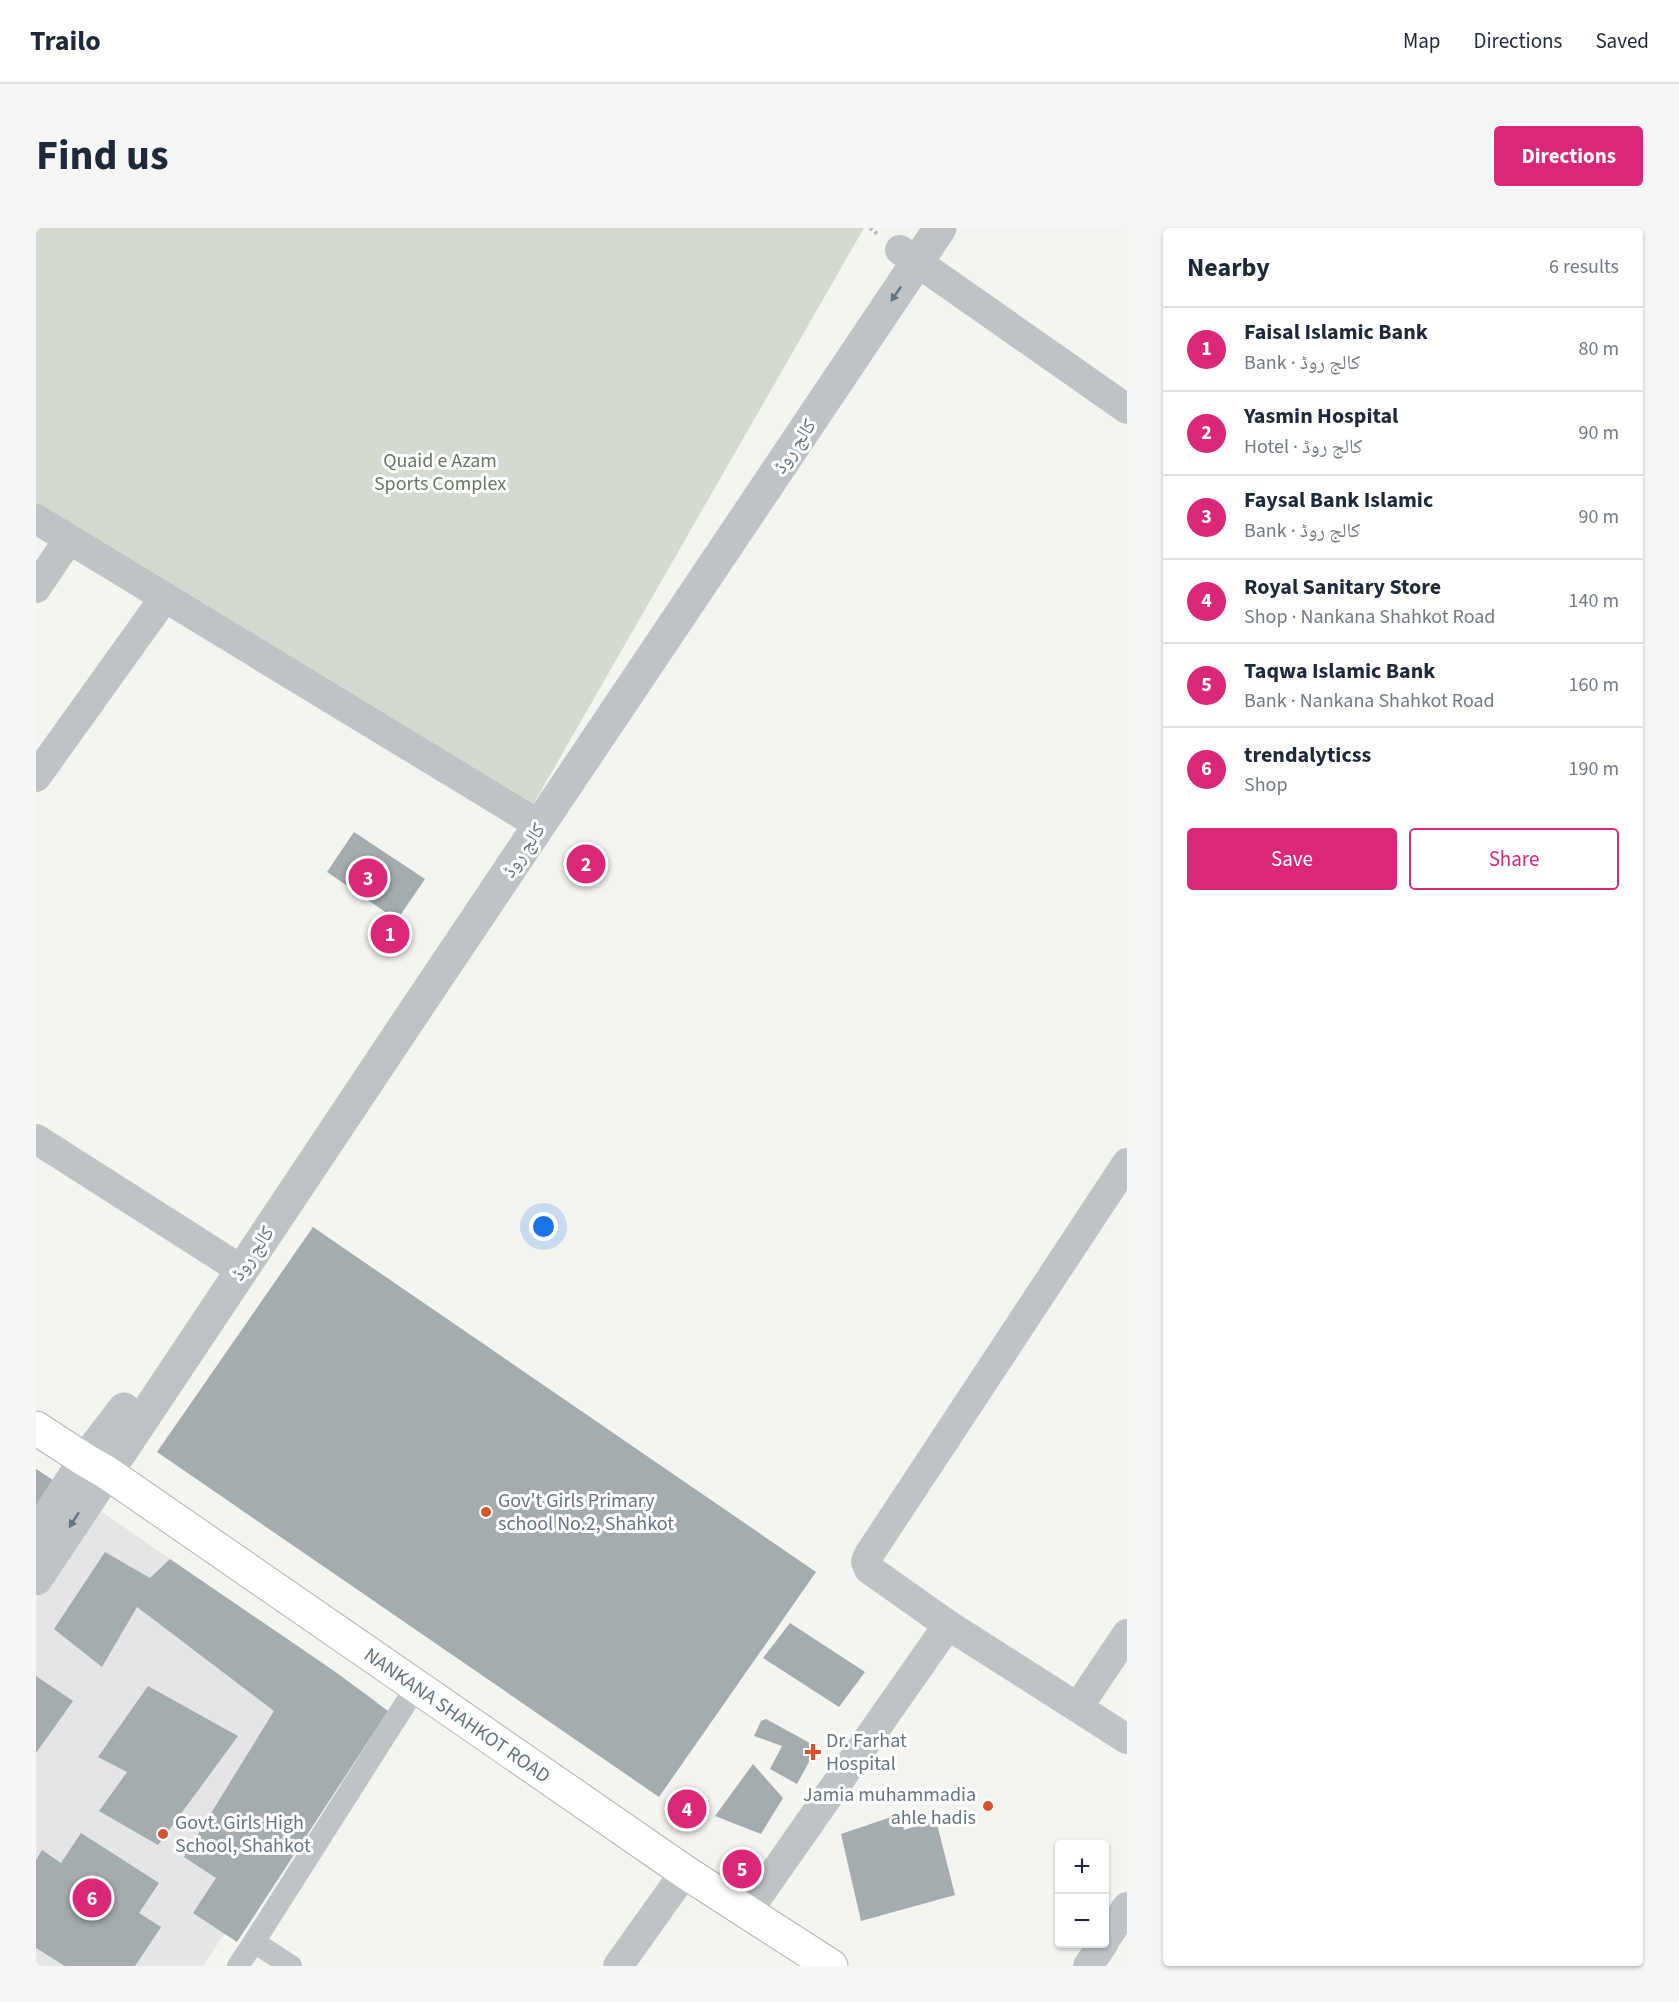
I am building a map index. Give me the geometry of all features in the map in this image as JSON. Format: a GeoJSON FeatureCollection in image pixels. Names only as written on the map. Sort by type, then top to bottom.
{"type":"FeatureCollection","features":[{"type":"Feature","properties":{"kind":"main road","name":"NANKANA SHAHKOT ROAD"},"geometry":{"type":"LineString","coordinates":[[36,1428],[96,1466],[685,1872],[831,1966]]}},
{"type":"Feature","properties":{"kind":"street","name":"کالج روڈ"},"geometry":{"type":"LineString","coordinates":[[96,1466],[232,1264],[526,817],[910,247],[940,228]]}},
{"type":"Feature","properties":{"kind":"street","name":"کالج روڈ"},"geometry":{"type":"LineString","coordinates":[[96,1466],[910,247]]}},
{"type":"Feature","properties":{"kind":"street"},"geometry":{"type":"LineString","coordinates":[[910,247],[1127,409]]}},
{"type":"Feature","properties":{"kind":"street"},"geometry":{"type":"LineString","coordinates":[[36,519],[526,817]]}},
{"type":"Feature","properties":{"kind":"street"},"geometry":{"type":"LineString","coordinates":[[36,588],[69,539]]}},
{"type":"Feature","properties":{"kind":"street"},"geometry":{"type":"LineString","coordinates":[[36,777],[165,597]]}},
{"type":"Feature","properties":{"kind":"street"},"geometry":{"type":"LineString","coordinates":[[36,1139],[232,1264]]}},
{"type":"Feature","properties":{"kind":"street"},"geometry":{"type":"LineString","coordinates":[[1127,1163],[866,1562],[869,1569],[948,1625],[1127,1739]]}},
{"type":"Feature","properties":{"kind":"street"},"geometry":{"type":"LineString","coordinates":[[36,1535],[96,1466]]}},
{"type":"Feature","properties":{"kind":"street"},"geometry":{"type":"LineString","coordinates":[[36,1579],[96,1466]]}},
{"type":"Feature","properties":{"kind":"street"},"geometry":{"type":"LineString","coordinates":[[747,1912],[948,1625]]}},
{"type":"Feature","properties":{"kind":"street"},"geometry":{"type":"LineString","coordinates":[[1078,1707],[1127,1634]]}},
{"type":"Feature","properties":{"kind":"street"},"geometry":{"type":"LineString","coordinates":[[238,1966],[416,1688]]}},
{"type":"Feature","properties":{"kind":"street"},"geometry":{"type":"LineString","coordinates":[[618,1966],[685,1872]]}},
{"type":"Feature","properties":{"kind":"street"},"geometry":{"type":"LineString","coordinates":[[1109,1934],[1127,1906]]}},
{"type":"Feature","properties":{"kind":"street"},"geometry":{"type":"LineString","coordinates":[[254,1942],[291,1966]]}},
{"type":"Feature","properties":{"kind":"street"},"geometry":{"type":"LineString","coordinates":[[1088,1966],[1100,1948]]}},
{"type":"Feature","properties":{"kind":"shaded area","name":"Govt. Girls High School, Shahkot"},"geometry":{"type":"Polygon","coordinates":[[[99,1510],[378,1702],[203,1966],[36,1966],[36,1600],[99,1510]]]}},
{"type":"Feature","properties":{"kind":"green space","name":"Quaid e Azam Sports Complex"},"geometry":{"type":"Polygon","coordinates":[[[36,228],[864,228],[526,817],[36,503],[36,228]]]}},
{"type":"Feature","properties":{"kind":"building"},"geometry":{"type":"Polygon","coordinates":[[[354,832],[425,879],[397,920],[327,872],[354,832]]]}},
{"type":"Feature","properties":{"kind":"building","name":"Gov't Girls Primary school No.2, Shahkot"},"geometry":{"type":"Polygon","coordinates":[[[313,1227],[816,1572],[659,1797],[157,1452],[313,1227]]]}},
{"type":"Feature","properties":{"kind":"building"},"geometry":{"type":"Polygon","coordinates":[[[36,1469],[56,1482],[36,1513],[36,1469]]]}},
{"type":"Feature","properties":{"kind":"building"},"geometry":{"type":"Polygon","coordinates":[[[105,1552],[150,1578],[170,1559],[337,1673],[388,1711],[237,1942],[193,1913],[216,1878],[184,1857],[274,1711],[137,1607],[102,1667],[54,1629],[105,1552]]]}},
{"type":"Feature","properties":{"kind":"building"},"geometry":{"type":"Polygon","coordinates":[[[790,1623],[865,1672],[839,1707],[763,1658],[790,1623]]]}},
{"type":"Feature","properties":{"kind":"building"},"geometry":{"type":"Polygon","coordinates":[[[36,1676],[73,1701],[36,1753],[36,1676]]]}},
{"type":"Feature","properties":{"kind":"building"},"geometry":{"type":"Polygon","coordinates":[[[148,1686],[238,1736],[158,1845],[99,1811],[127,1772],[98,1757],[148,1686]]]}},
{"type":"Feature","properties":{"kind":"building"},"geometry":{"type":"Polygon","coordinates":[[[766,1719],[817,1747],[797,1784],[770,1769],[782,1746],[754,1736],[761,1721],[766,1719]]]}},
{"type":"Feature","properties":{"kind":"building"},"geometry":{"type":"Polygon","coordinates":[[[753,1764],[783,1798],[761,1834],[715,1816],[753,1764]]]}},
{"type":"Feature","properties":{"kind":"building"},"geometry":{"type":"Polygon","coordinates":[[[900,1814],[904,1830],[936,1820],[955,1895],[861,1921],[841,1834],[900,1814]]]}},
{"type":"Feature","properties":{"kind":"building"},"geometry":{"type":"Polygon","coordinates":[[[81,1833],[159,1883],[139,1913],[161,1927],[135,1966],[65,1966],[36,1948],[36,1860],[42,1850],[61,1863],[81,1833]]]}},
{"type":"Feature","properties":{"kind":"place","name":"Yasmin Hospital"},"geometry":{"type":"Point","coordinates":[586,864]}},
{"type":"Feature","properties":{"kind":"place","name":"Faysal Bank Islamic"},"geometry":{"type":"Point","coordinates":[368,878]}},
{"type":"Feature","properties":{"kind":"place","name":"Faisal Islamic Bank"},"geometry":{"type":"Point","coordinates":[390,934]}},
{"type":"Feature","properties":{"kind":"place","name":"Gov't Girls Primary school No.2, Shahkot"},"geometry":{"type":"Point","coordinates":[486,1512]}},
{"type":"Feature","properties":{"kind":"place","name":"Dr. Farhat Hospital"},"geometry":{"type":"Point","coordinates":[813,1752]}},
{"type":"Feature","properties":{"kind":"place","name":"Jamia muhammadia ahle hadis"},"geometry":{"type":"Point","coordinates":[988,1806]}},
{"type":"Feature","properties":{"kind":"place","name":"Royal Sanitary Store"},"geometry":{"type":"Point","coordinates":[687,1809]}},
{"type":"Feature","properties":{"kind":"place","name":"Govt. Girls High School, Shahkot"},"geometry":{"type":"Point","coordinates":[163,1834]}},
{"type":"Feature","properties":{"kind":"place","name":"Taqwa Islamic Bank"},"geometry":{"type":"Point","coordinates":[742,1869]}},
{"type":"Feature","properties":{"kind":"place","name":"trendalyticss"},"geometry":{"type":"Point","coordinates":[92,1898]}}]}
